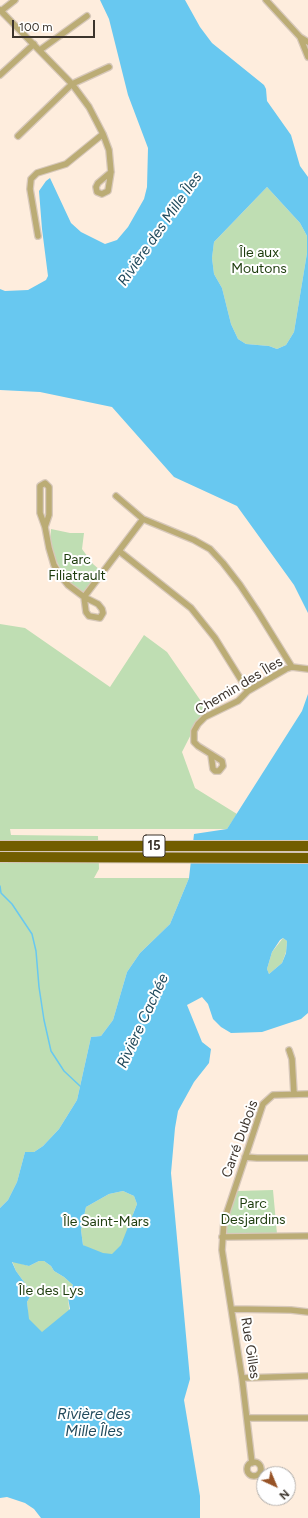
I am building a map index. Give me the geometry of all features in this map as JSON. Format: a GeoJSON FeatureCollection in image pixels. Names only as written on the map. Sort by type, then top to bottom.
{"type":"FeatureCollection","features":[{"type":"Feature","properties":{"kind":"highway","name":"15"},"geometry":{"type":"LineString","coordinates":[[0,846],[308,846]]}},
{"type":"Feature","properties":{"kind":"highway","name":"15"},"geometry":{"type":"LineString","coordinates":[[0,857],[308,858]]}},
{"type":"Feature","properties":{"kind":"street"},"geometry":{"type":"LineString","coordinates":[[15,0],[0,11],[72,84],[89,107],[103,134],[109,150],[112,172]]}},
{"type":"Feature","properties":{"kind":"street"},"geometry":{"type":"LineString","coordinates":[[266,0],[300,37],[308,42]]}},
{"type":"Feature","properties":{"kind":"street"},"geometry":{"type":"LineString","coordinates":[[40,50],[87,16]]}},
{"type":"Feature","properties":{"kind":"street"},"geometry":{"type":"LineString","coordinates":[[300,37],[308,56]]}},
{"type":"Feature","properties":{"kind":"street"},"geometry":{"type":"LineString","coordinates":[[0,75],[34,44]]}},
{"type":"Feature","properties":{"kind":"street"},"geometry":{"type":"LineString","coordinates":[[18,136],[72,84],[110,67]]}},
{"type":"Feature","properties":{"kind":"street"},"geometry":{"type":"LineString","coordinates":[[38,236],[30,189],[31,179],[38,173],[66,164],[103,134]]}},
{"type":"Feature","properties":{"kind":"street"},"geometry":{"type":"LineString","coordinates":[[45,527],[49,515],[49,487],[45,483],[40,486],[40,513],[54,565],[68,585],[84,597],[143,519]]}},
{"type":"Feature","properties":{"kind":"street"},"geometry":{"type":"LineString","coordinates":[[116,496],[143,519],[194,540],[210,549],[240,585],[279,644],[292,667]]}},
{"type":"Feature","properties":{"kind":"street"},"geometry":{"type":"LineString","coordinates":[[119,551],[190,608],[215,638],[248,691]]}},
{"type":"Feature","properties":{"kind":"street","name":"Chemin des Îles"},"geometry":{"type":"LineString","coordinates":[[211,755],[194,742],[194,731],[205,717],[238,701],[248,691],[270,677],[292,667],[308,669]]}},
{"type":"Feature","properties":{"kind":"street"},"geometry":{"type":"LineString","coordinates":[[289,1050],[292,1059],[294,1094]]}},
{"type":"Feature","properties":{"kind":"street","name":"Carré Dubois"},"geometry":{"type":"LineString","coordinates":[[222,1237],[225,1217],[264,1102],[273,1095],[308,1094]]}},
{"type":"Feature","properties":{"kind":"street"},"geometry":{"type":"LineString","coordinates":[[245,1157],[308,1158]]}},
{"type":"Feature","properties":{"kind":"street"},"geometry":{"type":"LineString","coordinates":[[222,1237],[308,1236]]}},
{"type":"Feature","properties":{"kind":"street","name":"Rue Gilles"},"geometry":{"type":"LineString","coordinates":[[222,1237],[222,1250],[248,1418],[252,1463]]}},
{"type":"Feature","properties":{"kind":"street"},"geometry":{"type":"LineString","coordinates":[[232,1309],[291,1310],[308,1312]]}},
{"type":"Feature","properties":{"kind":"street"},"geometry":{"type":"LineString","coordinates":[[242,1378],[308,1376]]}},
{"type":"Feature","properties":{"kind":"street"},"geometry":{"type":"LineString","coordinates":[[248,1418],[308,1418]]}},
{"type":"Feature","properties":{"kind":"green space","name":"Île aux Moutons"},"geometry":{"type":"Polygon","coordinates":[[[267,187],[300,223],[307,236],[307,253],[294,332],[286,345],[277,349],[269,346],[246,344],[238,339],[231,324],[222,288],[214,274],[212,258],[214,242],[267,187]]]}},
{"type":"Feature","properties":{"kind":"green space","name":"Parc Filiatrault"},"geometry":{"type":"Polygon","coordinates":[[[51,529],[70,533],[84,533],[82,549],[93,564],[100,570],[84,596],[66,579],[50,549],[51,529]]]}},
{"type":"Feature","properties":{"kind":"green space"},"geometry":{"type":"Polygon","coordinates":[[[0,624],[25,628],[110,687],[144,635],[167,652],[205,707],[182,752],[195,788],[237,814],[227,829],[10,829],[11,835],[98,836],[99,869],[94,878],[189,878],[170,924],[140,953],[127,972],[113,1020],[101,1036],[91,1037],[77,1100],[59,1129],[43,1146],[34,1152],[25,1152],[17,1182],[8,1200],[0,1208],[0,624]]]}},
{"type":"Feature","properties":{"kind":"green space"},"geometry":{"type":"Polygon","coordinates":[[[283,938],[287,941],[286,952],[282,963],[269,974],[267,969],[272,952],[283,938]]]}},
{"type":"Feature","properties":{"kind":"green space","name":"Parc Desjardins"},"geometry":{"type":"Polygon","coordinates":[[[273,1190],[277,1234],[227,1233],[226,1230],[236,1191],[273,1190]]]}},
{"type":"Feature","properties":{"kind":"green space","name":"Île Saint-Mars"},"geometry":{"type":"Polygon","coordinates":[[[123,1191],[134,1196],[137,1204],[133,1214],[140,1278],[83,1245],[81,1230],[86,1207],[109,1194],[123,1191]]]}},
{"type":"Feature","properties":{"kind":"green space","name":"Île des Lys"},"geometry":{"type":"Polygon","coordinates":[[[12,1261],[29,1266],[39,1261],[44,1261],[51,1266],[54,1271],[73,1285],[68,1298],[71,1328],[67,1351],[63,1358],[55,1364],[46,1363],[30,1354],[22,1346],[16,1335],[15,1319],[28,1314],[27,1302],[32,1293],[16,1271],[12,1261]]]}},
{"type":"Feature","properties":{"kind":"water","name":"Rivière des Mille Îles"},"geometry":{"type":"Polygon","coordinates":[[[100,0],[185,0],[200,27],[212,43],[264,85],[266,89],[267,101],[291,135],[300,166],[308,177],[308,613],[294,585],[237,506],[174,477],[112,407],[40,392],[0,390],[0,289],[5,291],[28,290],[46,280],[48,276],[39,191],[46,181],[50,178],[71,223],[81,232],[105,244],[117,240],[128,227],[144,199],[147,187],[148,148],[128,95],[109,19],[100,0]],[[267,187],[214,242],[212,258],[214,274],[222,288],[231,324],[238,339],[246,344],[269,346],[277,349],[286,345],[294,332],[307,253],[307,236],[300,223],[267,187]]]}},
{"type":"Feature","properties":{"kind":"water","name":"Rivière des Mille Îles"},"geometry":{"type":"Polygon","coordinates":[[[308,694],[308,1013],[301,1019],[262,1032],[231,1033],[221,1027],[213,1019],[208,1004],[202,997],[187,1005],[202,1042],[211,1049],[209,1063],[194,1082],[178,1111],[171,1173],[190,1379],[184,1400],[200,1496],[200,1518],[41,1518],[34,1509],[25,1503],[7,1497],[0,1498],[0,1208],[8,1200],[17,1182],[25,1152],[34,1152],[43,1146],[59,1129],[77,1100],[91,1037],[101,1036],[113,1020],[127,972],[140,953],[170,924],[189,878],[194,834],[227,829],[302,711],[308,694]],[[283,938],[272,952],[267,969],[269,974],[282,963],[286,953],[287,941],[283,938]],[[123,1191],[109,1194],[86,1207],[81,1230],[83,1245],[103,1253],[112,1254],[121,1245],[137,1204],[134,1196],[123,1191]],[[39,1261],[29,1266],[12,1262],[16,1271],[32,1293],[27,1302],[29,1319],[42,1332],[70,1309],[68,1298],[73,1285],[54,1271],[51,1266],[44,1261],[39,1261]]]}},
{"type":"Feature","properties":{"kind":"waterway"},"geometry":{"type":"LineString","coordinates":[[0,886],[1,893],[12,904],[32,934],[36,951],[44,1020],[51,1051],[64,1071],[80,1086]]}},
{"type":"Feature","properties":{"kind":"water label","name":"Rivière Cachée"},"geometry":{"type":"Point","coordinates":[143,1021]}}]}
